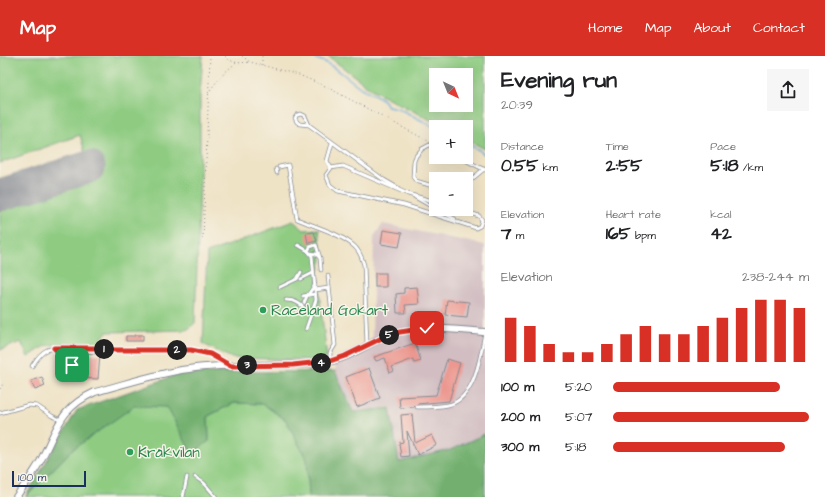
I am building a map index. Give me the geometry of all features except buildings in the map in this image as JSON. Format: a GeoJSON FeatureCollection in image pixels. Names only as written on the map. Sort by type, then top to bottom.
{"type":"FeatureCollection","features":[{"type":"Feature","properties":{"kind":"street"},"geometry":{"type":"LineString","coordinates":[[16,497],[42,457],[60,420],[71,406],[82,397],[95,392],[188,369],[231,366],[293,365],[330,361],[345,356],[386,336],[416,329],[427,328],[485,332]]}},
{"type":"Feature","properties":{"kind":"lane"},"geometry":{"type":"LineString","coordinates":[[309,125],[300,124],[295,118],[297,115],[301,114],[305,116],[309,125],[332,143],[384,180],[429,205]]}},
{"type":"Feature","properties":{"kind":"lane"},"geometry":{"type":"LineString","coordinates":[[331,168],[327,161],[332,143]]}},
{"type":"Feature","properties":{"kind":"lane"},"geometry":{"type":"LineString","coordinates":[[429,146],[422,149],[416,156],[414,161],[413,177],[416,181],[429,185]]}},
{"type":"Feature","properties":{"kind":"lane"},"geometry":{"type":"LineString","coordinates":[[473,164],[484,169]]}},
{"type":"Feature","properties":{"kind":"lane"},"geometry":{"type":"LineString","coordinates":[[277,170],[288,165],[298,220],[316,226],[348,242],[355,246],[361,255],[364,265],[367,345]]}},
{"type":"Feature","properties":{"kind":"lane"},"geometry":{"type":"LineString","coordinates":[[429,200],[408,194],[350,168],[342,166],[331,168],[326,175],[330,185],[338,191],[404,204],[476,228],[480,226],[482,220],[479,216],[473,214]]}},
{"type":"Feature","properties":{"kind":"lane"},"geometry":{"type":"LineString","coordinates":[[473,178],[484,169]]}},
{"type":"Feature","properties":{"kind":"lane"},"geometry":{"type":"LineString","coordinates":[[449,216],[462,223]]}},
{"type":"Feature","properties":{"kind":"lane"},"geometry":{"type":"LineString","coordinates":[[306,329],[315,304],[315,285],[309,252],[310,247],[316,245],[320,258],[321,270]]}},
{"type":"Feature","properties":{"kind":"lane"},"geometry":{"type":"LineString","coordinates":[[298,246],[316,254],[320,258]]}},
{"type":"Feature","properties":{"kind":"lane"},"geometry":{"type":"LineString","coordinates":[[280,287],[296,279],[301,272]]}},
{"type":"Feature","properties":{"kind":"lane"},"geometry":{"type":"LineString","coordinates":[[301,279],[313,272]]}},
{"type":"Feature","properties":{"kind":"lane"},"geometry":{"type":"LineString","coordinates":[[328,276],[335,345],[330,354],[330,361]]}},
{"type":"Feature","properties":{"kind":"lane"},"geometry":{"type":"LineString","coordinates":[[304,303],[305,296],[315,285]]}},
{"type":"Feature","properties":{"kind":"lane"},"geometry":{"type":"LineString","coordinates":[[305,296],[330,288]]}},
{"type":"Feature","properties":{"kind":"lane"},"geometry":{"type":"LineString","coordinates":[[286,300],[300,303],[304,308]]}},
{"type":"Feature","properties":{"kind":"lane"},"geometry":{"type":"LineString","coordinates":[[417,407],[448,405],[460,399],[467,391],[475,376],[485,332]]}},
{"type":"Feature","properties":{"kind":"lane"},"geometry":{"type":"LineString","coordinates":[[54,348],[72,365],[75,365]]}},
{"type":"Feature","properties":{"kind":"lane"},"geometry":{"type":"LineString","coordinates":[[32,366],[38,357],[45,351],[54,348],[191,350],[210,354],[231,366]]}},
{"type":"Feature","properties":{"kind":"lane"},"geometry":{"type":"LineString","coordinates":[[75,357],[75,372]]}},
{"type":"Feature","properties":{"kind":"lane"},"geometry":{"type":"LineString","coordinates":[[0,413],[29,405],[37,406],[60,420]]}},
{"type":"Feature","properties":{"kind":"lane"},"geometry":{"type":"LineString","coordinates":[[183,497],[188,477]]}},
{"type":"Feature","properties":{"kind":"lane"},"geometry":{"type":"LineString","coordinates":[[195,477],[204,483],[216,497]]}},
{"type":"Feature","properties":{"kind":"path"},"geometry":{"type":"LineString","coordinates":[[203,239],[210,56]]}},
{"type":"Feature","properties":{"kind":"path"},"geometry":{"type":"LineString","coordinates":[[225,56],[230,61],[236,63],[250,62],[299,75],[325,86],[429,141]]}},
{"type":"Feature","properties":{"kind":"path"},"geometry":{"type":"LineString","coordinates":[[242,56],[250,62]]}},
{"type":"Feature","properties":{"kind":"path"},"geometry":{"type":"LineString","coordinates":[[262,56],[262,65]]}},
{"type":"Feature","properties":{"kind":"path"},"geometry":{"type":"LineString","coordinates":[[208,93],[230,67],[236,63]]}},
{"type":"Feature","properties":{"kind":"path"},"geometry":{"type":"LineString","coordinates":[[0,389],[3,384]]}},
{"type":"Feature","properties":{"kind":"shaded area"},"geometry":{"type":"Polygon","coordinates":[[[383,224],[485,245],[485,434],[450,450],[399,462],[390,407],[353,412],[335,371],[336,363],[371,349],[374,236],[383,224]]]}},
{"type":"Feature","properties":{"kind":"green space"},"geometry":{"type":"Polygon","coordinates":[[[0,56],[203,56],[200,94],[200,180],[195,323],[187,330],[107,332],[99,344],[59,344],[45,346],[28,357],[21,342],[0,350],[0,208],[92,179],[80,135],[0,163],[0,56]]]}},
{"type":"Feature","properties":{"kind":"green space"},"geometry":{"type":"Polygon","coordinates":[[[328,56],[485,56],[485,149],[473,143],[473,120],[431,120],[371,89],[328,56]]]}},
{"type":"Feature","properties":{"kind":"green space","name":"Raceland Gokart"},"geometry":{"type":"Polygon","coordinates":[[[293,221],[304,230],[319,229],[322,260],[317,275],[327,358],[319,360],[232,358],[203,344],[207,253],[293,221]]]}},
{"type":"Feature","properties":{"kind":"green space"},"geometry":{"type":"Polygon","coordinates":[[[335,371],[353,412],[390,408],[399,462],[450,450],[485,434],[485,497],[309,497],[307,460],[286,420],[263,404],[234,403],[208,416],[209,441],[192,454],[167,407],[134,406],[72,450],[25,497],[77,410],[182,373],[335,371]]]}},
{"type":"Feature","properties":{"kind":"green space","name":"Kråkvilan"},"geometry":{"type":"Polygon","coordinates":[[[234,403],[263,404],[286,420],[307,460],[309,497],[26,497],[72,450],[134,405],[167,407],[209,441],[208,416],[234,403]]]}},
{"type":"Feature","properties":{"kind":"waterway"},"geometry":{"type":"LineString","coordinates":[[308,56],[325,62],[361,88],[381,98],[388,106],[398,108],[429,124]]}},
{"type":"Feature","properties":{"kind":"waterway"},"geometry":{"type":"LineString","coordinates":[[473,147],[485,155]]}},
{"type":"Feature","properties":{"kind":"runway"},"geometry":{"type":"LineString","coordinates":[[0,195],[89,167]]}},
{"type":"Feature","properties":{"kind":"place","name":"Raceland Gokart"},"geometry":{"type":"Point","coordinates":[263,310]}},
{"type":"Feature","properties":{"kind":"place","name":"Kråkvilan"},"geometry":{"type":"Point","coordinates":[130,452]}},
{"type":"Feature","properties":{"kind":"route"},"geometry":{"type":"LineString","coordinates":[[72,365],[54,348],[191,350],[210,354],[231,366],[245,364],[293,365],[330,361],[345,356],[386,336],[400,332],[427,328]]}}]}
